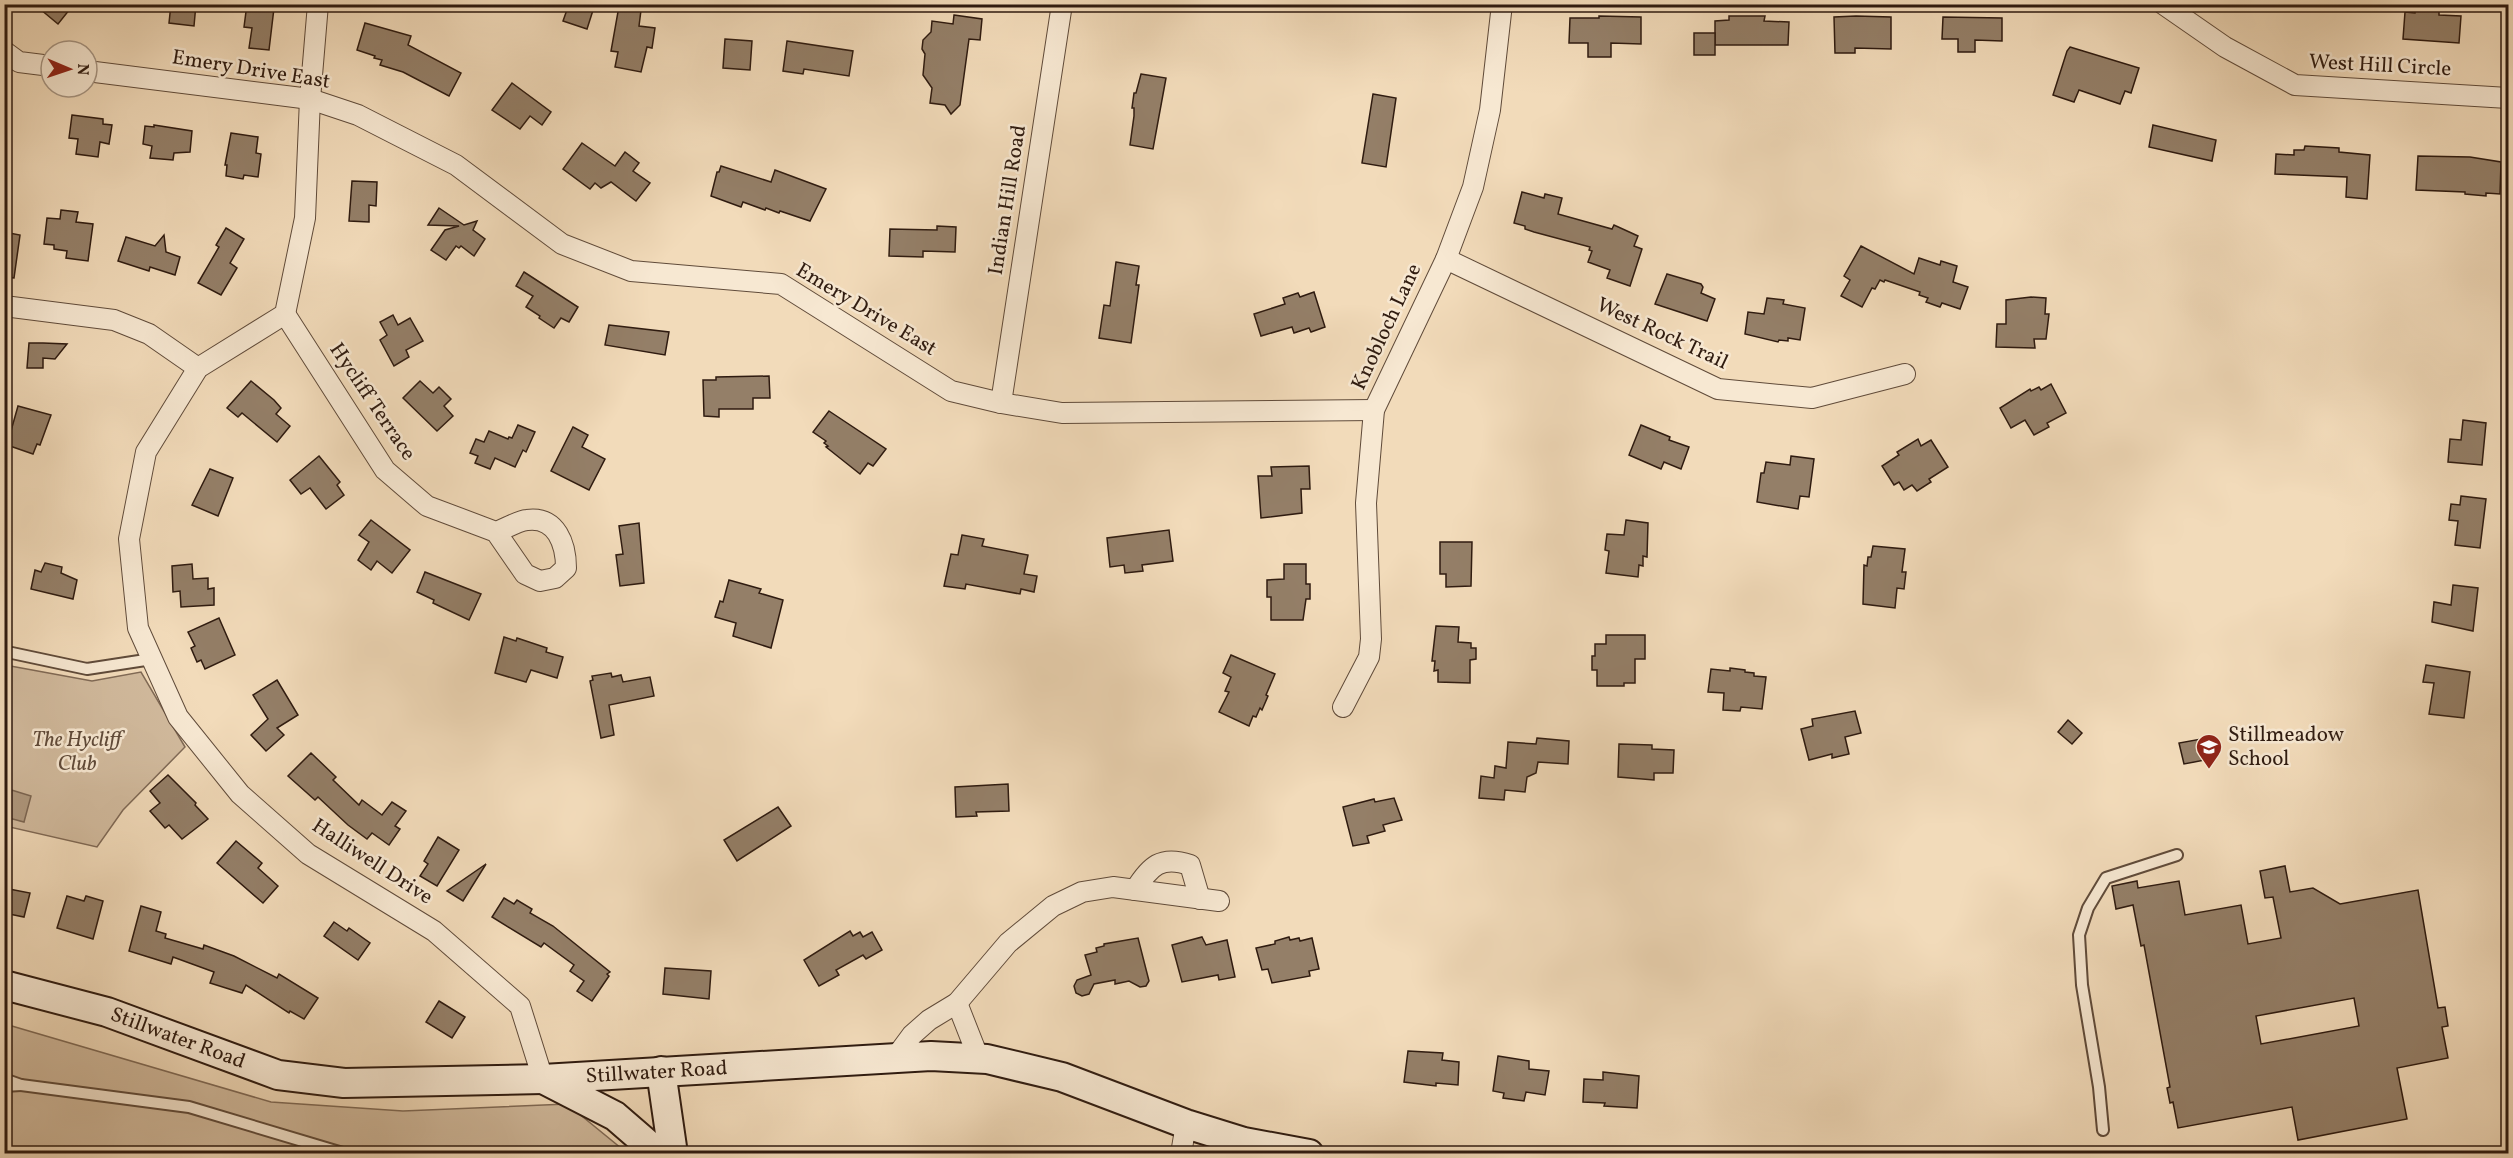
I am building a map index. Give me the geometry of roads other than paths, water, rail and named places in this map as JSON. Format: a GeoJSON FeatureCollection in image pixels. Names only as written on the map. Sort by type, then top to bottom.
{"type":"FeatureCollection","features":[{"type":"Feature","properties":{"kind":"main road","name":"Stillwater Road"},"geometry":{"type":"LineString","coordinates":[[4,985],[107,1012],[278,1075],[344,1083],[543,1079],[931,1056],[979,1059],[1062,1077],[1186,1124],[1244,1142],[1309,1154]]}},
{"type":"Feature","properties":{"kind":"main road"},"geometry":{"type":"LineString","coordinates":[[661,1071],[673,1154]]}},
{"type":"Feature","properties":{"kind":"main road"},"geometry":{"type":"LineString","coordinates":[[543,1079],[615,1116],[659,1154]]}},
{"type":"Feature","properties":{"kind":"street"},"geometry":{"type":"LineString","coordinates":[[285,314],[305,218],[310,99],[318,4]]}},
{"type":"Feature","properties":{"kind":"street","name":"Indian Hill Road"},"geometry":{"type":"LineString","coordinates":[[1000,404],[1062,4]]}},
{"type":"Feature","properties":{"kind":"street","name":"Knobloch Lane"},"geometry":{"type":"LineString","coordinates":[[1343,706],[1369,657],[1371,639],[1366,503],[1374,410],[1446,259],[1473,187],[1490,110],[1502,4]]}},
{"type":"Feature","properties":{"kind":"street","name":"West Hill Circle"},"geometry":{"type":"LineString","coordinates":[[2163,4],[2225,47],[2295,85],[2508,98]]}},
{"type":"Feature","properties":{"kind":"street"},"geometry":{"type":"LineString","coordinates":[[4,51],[19,62],[39,64]]}},
{"type":"Feature","properties":{"kind":"street","name":"Emery Drive East"},"geometry":{"type":"LineString","coordinates":[[99,73],[310,99],[358,115],[456,165],[562,243],[631,271],[781,284],[951,391],[1000,404],[1062,413],[1374,410]]}},
{"type":"Feature","properties":{"kind":"street","name":"West Rock Trail"},"geometry":{"type":"LineString","coordinates":[[1446,259],[1718,389],[1812,398],[1905,374]]}},
{"type":"Feature","properties":{"kind":"street"},"geometry":{"type":"LineString","coordinates":[[4,306],[114,320],[149,334],[198,368]]}},
{"type":"Feature","properties":{"kind":"street","name":"Halliwell Drive"},"geometry":{"type":"LineString","coordinates":[[285,314],[198,368],[146,452],[129,539],[138,628],[178,717],[240,794],[308,854],[434,931],[520,1006],[543,1079]]}},
{"type":"Feature","properties":{"kind":"street","name":"Hycliff Terrace"},"geometry":{"type":"LineString","coordinates":[[285,314],[384,470],[428,506],[496,532]]}},
{"type":"Feature","properties":{"kind":"street"},"geometry":{"type":"LineString","coordinates":[[895,1058],[912,1035],[929,1020],[957,1003],[1008,943],[1053,906],[1082,892],[1113,887],[1135,890],[1209,900],[1190,865],[1174,860],[1156,864],[1135,890]]}},
{"type":"Feature","properties":{"kind":"street"},"geometry":{"type":"LineString","coordinates":[[957,1003],[979,1059]]}},
{"type":"Feature","properties":{"kind":"street"},"geometry":{"type":"LineString","coordinates":[[1181,1154],[1186,1124]]}},
{"type":"Feature","properties":{"kind":"lane"},"geometry":{"type":"LineString","coordinates":[[12,653],[87,669],[152,659]]}},
{"type":"Feature","properties":{"kind":"lane"},"geometry":{"type":"LineString","coordinates":[[2103,1130],[2099,1086],[2082,985],[2079,936],[2088,908],[2106,879],[2177,855]]}},
{"type":"Feature","properties":{"kind":"lane"},"geometry":{"type":"LineString","coordinates":[[4,1079],[21,1085]]}},
{"type":"Feature","properties":{"kind":"lane"},"geometry":{"type":"LineString","coordinates":[[4,1086],[21,1085],[189,1107],[346,1154]]}},
{"type":"Feature","properties":{"kind":"place","name":"Stillmeadow School"},"geometry":{"type":"Point","coordinates":[2209,770]}},
{"type":"Feature","properties":{"kind":"park label","name":"The Hycliff Club"},"geometry":{"type":"Point","coordinates":[77,752]}}]}
